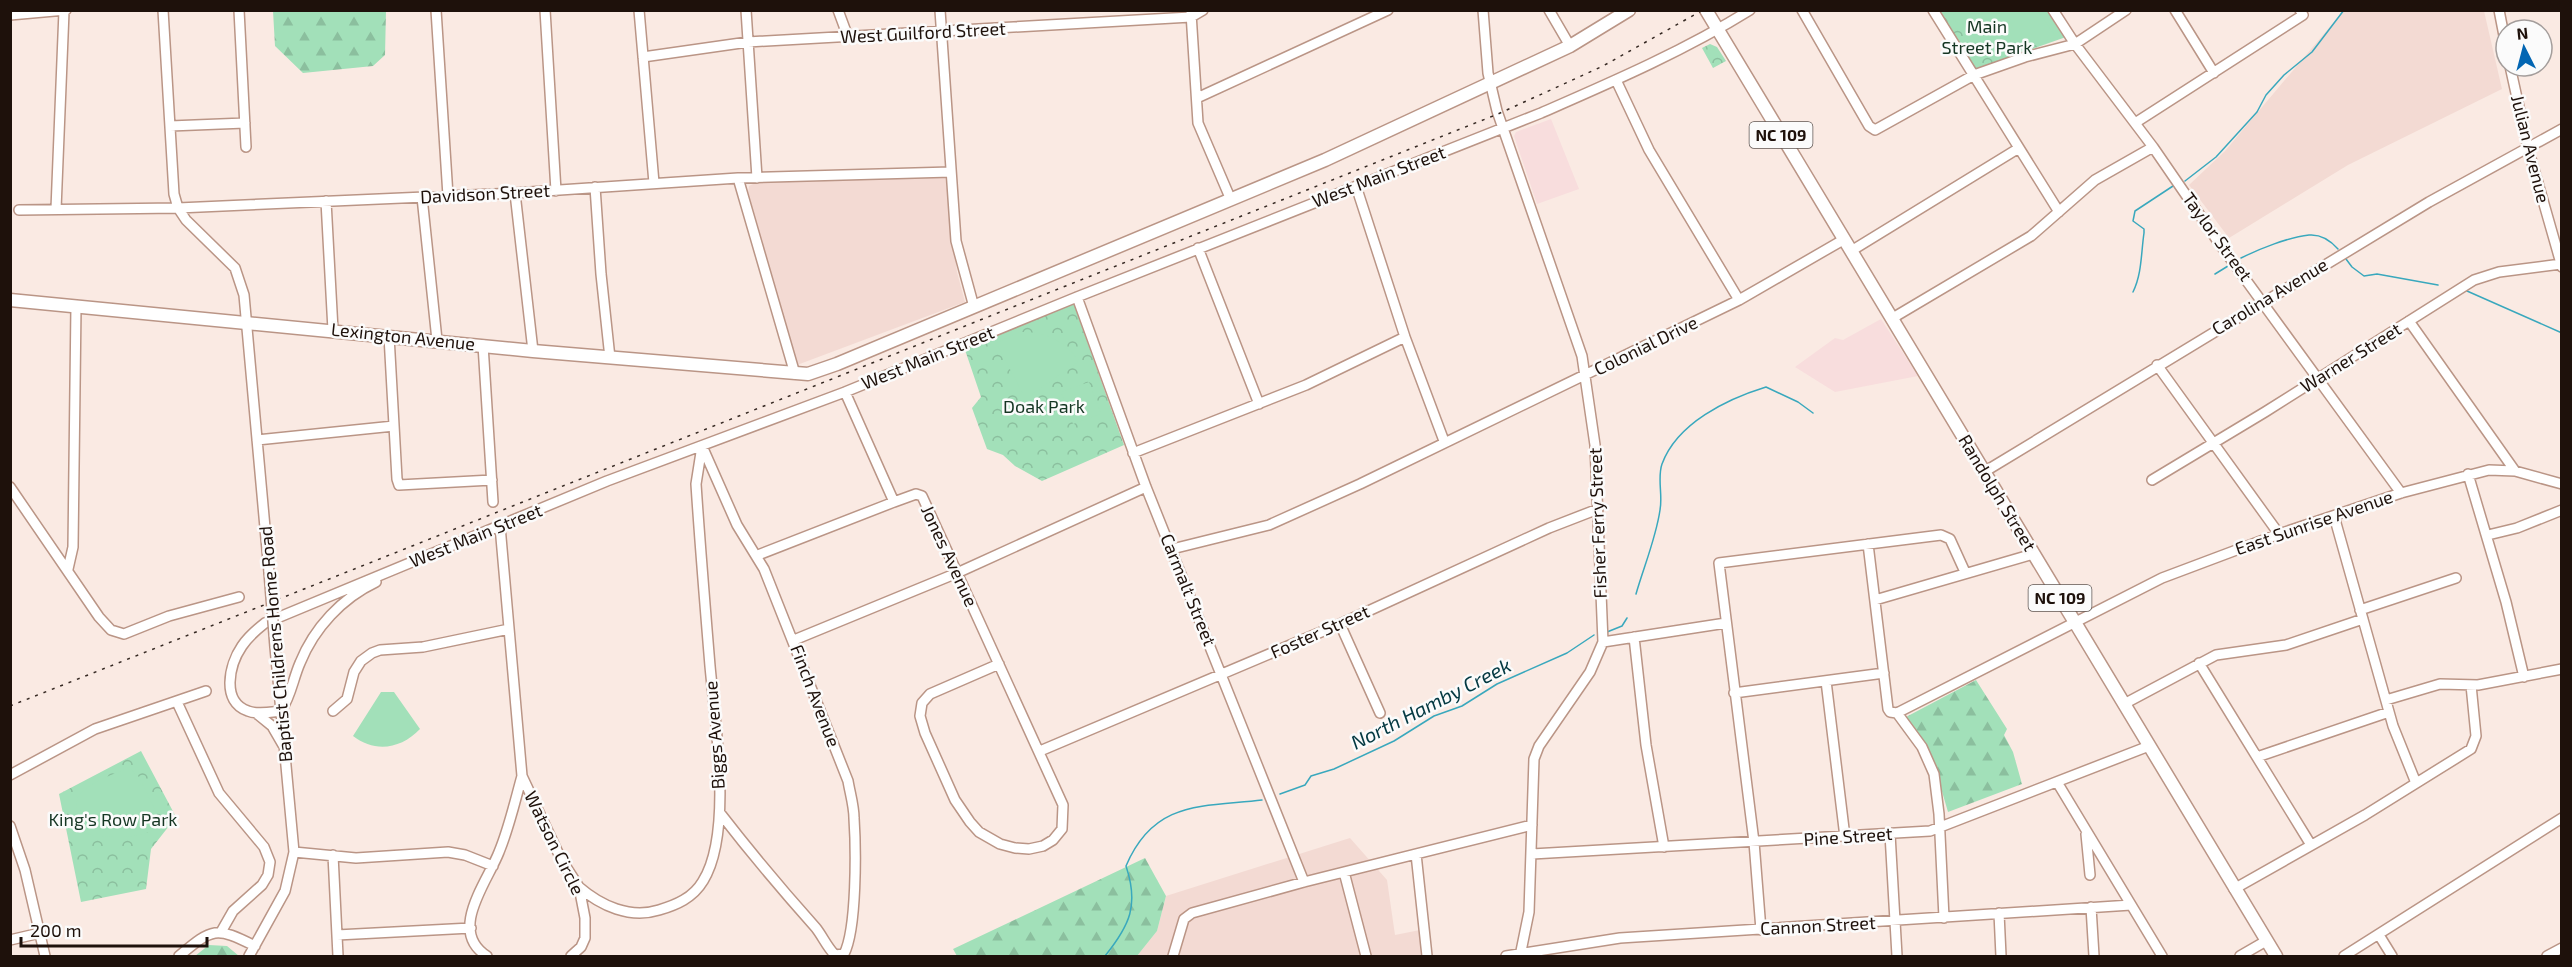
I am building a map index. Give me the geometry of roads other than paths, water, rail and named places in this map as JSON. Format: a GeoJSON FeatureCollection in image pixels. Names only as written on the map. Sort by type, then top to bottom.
{"type":"FeatureCollection","features":[{"type":"Feature","properties":{"kind":"main road","name":"West Main Street"},"geometry":{"type":"LineString","coordinates":[[795,374],[808,374],[837,364],[1231,200],[1490,85],[1570,46],[1629,10]]}},
{"type":"Feature","properties":{"kind":"main road","name":"NC 109"},"geometry":{"type":"LineString","coordinates":[[1706,10],[1718,30]]}},
{"type":"Feature","properties":{"kind":"main road","name":"Randolph Street"},"geometry":{"type":"LineString","coordinates":[[1718,30],[2276,957]]}},
{"type":"Feature","properties":{"kind":"main road","name":"Lexington Avenue"},"geometry":{"type":"LineString","coordinates":[[10,300],[795,374]]}},
{"type":"Feature","properties":{"kind":"street"},"geometry":{"type":"LineString","coordinates":[[163,10],[174,194],[178,208]]}},
{"type":"Feature","properties":{"kind":"street"},"geometry":{"type":"LineString","coordinates":[[239,10],[246,147]]}},
{"type":"Feature","properties":{"kind":"street"},"geometry":{"type":"LineString","coordinates":[[436,10],[448,196]]}},
{"type":"Feature","properties":{"kind":"street"},"geometry":{"type":"LineString","coordinates":[[545,10],[556,190]]}},
{"type":"Feature","properties":{"kind":"street"},"geometry":{"type":"LineString","coordinates":[[639,10],[654,183]]}},
{"type":"Feature","properties":{"kind":"street"},"geometry":{"type":"LineString","coordinates":[[746,10],[757,178]]}},
{"type":"Feature","properties":{"kind":"street"},"geometry":{"type":"LineString","coordinates":[[837,10],[848,37]]}},
{"type":"Feature","properties":{"kind":"street"},"geometry":{"type":"LineString","coordinates":[[940,10],[956,241],[974,308]]}},
{"type":"Feature","properties":{"kind":"street"},"geometry":{"type":"LineString","coordinates":[[1117,10],[1118,21]]}},
{"type":"Feature","properties":{"kind":"street","name":"West Guilford Street"},"geometry":{"type":"LineString","coordinates":[[643,57],[748,42],[941,33],[1118,21],[1191,14],[1203,10]]}},
{"type":"Feature","properties":{"kind":"street"},"geometry":{"type":"LineString","coordinates":[[1197,98],[1388,10]]}},
{"type":"Feature","properties":{"kind":"street","name":"Fisher Ferry Street"},"geometry":{"type":"LineString","coordinates":[[1483,10],[1490,85],[1502,128],[1582,356],[1595,445],[1598,509],[1603,642],[1590,672],[1536,752],[1533,765],[1529,912],[1520,955]]}},
{"type":"Feature","properties":{"kind":"street"},"geometry":{"type":"LineString","coordinates":[[1549,10],[1570,46]]}},
{"type":"Feature","properties":{"kind":"street","name":"West Main Street"},"geometry":{"type":"LineString","coordinates":[[285,748],[272,726],[256,713],[236,703],[230,688],[236,657],[255,630],[264,623],[607,481],[845,392],[1198,248],[1502,128],[1616,80],[1718,30],[1750,10]]}},
{"type":"Feature","properties":{"kind":"street"},"geometry":{"type":"LineString","coordinates":[[1802,10],[1869,126],[1875,130],[1974,75],[2025,57],[2075,44],[2126,10]]}},
{"type":"Feature","properties":{"kind":"street"},"geometry":{"type":"LineString","coordinates":[[1933,10],[2059,212]]}},
{"type":"Feature","properties":{"kind":"street","name":"Taylor Street"},"geometry":{"type":"LineString","coordinates":[[2053,10],[2075,44],[2153,147],[2219,243],[2401,493]]}},
{"type":"Feature","properties":{"kind":"street"},"geometry":{"type":"LineString","coordinates":[[2175,10],[2214,73]]}},
{"type":"Feature","properties":{"kind":"street"},"geometry":{"type":"LineString","coordinates":[[10,15],[65,11],[56,209]]}},
{"type":"Feature","properties":{"kind":"street"},"geometry":{"type":"LineString","coordinates":[[2135,123],[2214,73],[2301,13]]}},
{"type":"Feature","properties":{"kind":"street"},"geometry":{"type":"LineString","coordinates":[[1191,14],[1198,123],[1231,200]]}},
{"type":"Feature","properties":{"kind":"street","name":"Julian Avenue"},"geometry":{"type":"LineString","coordinates":[[2513,78],[2528,148],[2561,265]]}},
{"type":"Feature","properties":{"kind":"street"},"geometry":{"type":"LineString","coordinates":[[1616,80],[1649,150],[1739,300]]}},
{"type":"Feature","properties":{"kind":"street"},"geometry":{"type":"LineString","coordinates":[[170,126],[245,123]]}},
{"type":"Feature","properties":{"kind":"street","name":"Carolina Avenue"},"geometry":{"type":"LineString","coordinates":[[1984,472],[2429,202],[2562,129]]}},
{"type":"Feature","properties":{"kind":"street"},"geometry":{"type":"LineString","coordinates":[[1891,319],[2031,236],[2095,180],[2153,147]]}},
{"type":"Feature","properties":{"kind":"street"},"geometry":{"type":"LineString","coordinates":[[1851,251],[2019,148]]}},
{"type":"Feature","properties":{"kind":"street","name":"Davidson Street"},"geometry":{"type":"LineString","coordinates":[[19,210],[178,208],[515,194],[738,178],[951,172]]}},
{"type":"Feature","properties":{"kind":"street"},"geometry":{"type":"LineString","coordinates":[[738,178],[795,374]]}},
{"type":"Feature","properties":{"kind":"street"},"geometry":{"type":"LineString","coordinates":[[1356,186],[1406,337],[1444,441]]}},
{"type":"Feature","properties":{"kind":"street"},"geometry":{"type":"LineString","coordinates":[[596,187],[601,274],[610,358]]}},
{"type":"Feature","properties":{"kind":"street"},"geometry":{"type":"LineString","coordinates":[[515,194],[533,351]]}},
{"type":"Feature","properties":{"kind":"street"},"geometry":{"type":"LineString","coordinates":[[422,197],[437,340]]}},
{"type":"Feature","properties":{"kind":"street"},"geometry":{"type":"LineString","coordinates":[[326,201],[333,330]]}},
{"type":"Feature","properties":{"kind":"street","name":"Baptist Childrens Home Road"},"geometry":{"type":"LineString","coordinates":[[178,208],[196,231],[235,268],[244,295],[294,852],[285,891],[249,957]]}},
{"type":"Feature","properties":{"kind":"street","name":"Colonial Drive"},"geometry":{"type":"LineString","coordinates":[[1172,549],[1269,525],[1586,376],[1739,300],[1843,240]]}},
{"type":"Feature","properties":{"kind":"street"},"geometry":{"type":"LineString","coordinates":[[1198,248],[1259,404]]}},
{"type":"Feature","properties":{"kind":"street","name":"Warner Street"},"geometry":{"type":"LineString","coordinates":[[2152,480],[2484,276],[2561,265]]}},
{"type":"Feature","properties":{"kind":"street","name":"Carmalt Street"},"geometry":{"type":"LineString","coordinates":[[1077,297],[1146,487],[1304,882]]}},
{"type":"Feature","properties":{"kind":"street"},"geometry":{"type":"LineString","coordinates":[[68,569],[73,547],[76,306]]}},
{"type":"Feature","properties":{"kind":"street"},"geometry":{"type":"LineString","coordinates":[[2409,321],[2515,471]]}},
{"type":"Feature","properties":{"kind":"street"},"geometry":{"type":"LineString","coordinates":[[389,336],[399,485],[492,480]]}},
{"type":"Feature","properties":{"kind":"street"},"geometry":{"type":"LineString","coordinates":[[1133,453],[1323,378],[1406,337]]}},
{"type":"Feature","properties":{"kind":"street"},"geometry":{"type":"LineString","coordinates":[[483,345],[494,502]]}},
{"type":"Feature","properties":{"kind":"street"},"geometry":{"type":"LineString","coordinates":[[2157,365],[2279,534]]}},
{"type":"Feature","properties":{"kind":"street","name":"Jones Avenue"},"geometry":{"type":"LineString","coordinates":[[845,392],[894,502],[916,494],[922,496],[1040,751],[1063,806],[1062,830],[1053,840],[1043,846],[1029,849],[1000,844],[980,832],[955,800],[925,733],[920,716],[922,703],[930,694],[999,664]]}},
{"type":"Feature","properties":{"kind":"street"},"geometry":{"type":"LineString","coordinates":[[257,440],[394,426]]}},
{"type":"Feature","properties":{"kind":"street","name":"Finch Avenue"},"geometry":{"type":"LineString","coordinates":[[702,446],[737,525],[758,555],[794,640],[848,781],[854,817],[852,930],[844,954],[835,955]]}},
{"type":"Feature","properties":{"kind":"street","name":"Biggs Avenue"},"geometry":{"type":"LineString","coordinates":[[579,887],[607,906],[637,913],[652,912],[683,901],[697,891],[704,880],[713,853],[720,813],[718,754],[696,484],[702,446]]}},
{"type":"Feature","properties":{"kind":"street","name":"East Sunrise Avenue"},"geometry":{"type":"LineString","coordinates":[[1897,713],[2162,578],[2279,534],[2401,493],[2468,474],[2500,469],[2562,484]]}},
{"type":"Feature","properties":{"kind":"street"},"geometry":{"type":"LineString","coordinates":[[2468,474],[2488,535],[2524,677]]}},
{"type":"Feature","properties":{"kind":"street"},"geometry":{"type":"LineString","coordinates":[[10,487],[99,617],[116,634],[124,634],[169,616],[238,597]]}},
{"type":"Feature","properties":{"kind":"street"},"geometry":{"type":"LineString","coordinates":[[794,640],[957,573],[1146,487]]}},
{"type":"Feature","properties":{"kind":"street"},"geometry":{"type":"LineString","coordinates":[[758,555],[894,502]]}},
{"type":"Feature","properties":{"kind":"street","name":"Foster Street"},"geometry":{"type":"LineString","coordinates":[[1040,751],[1340,624],[1549,528],[1598,509]]}},
{"type":"Feature","properties":{"kind":"street"},"geometry":{"type":"LineString","coordinates":[[2488,535],[2517,528],[2562,510]]}},
{"type":"Feature","properties":{"kind":"street"},"geometry":{"type":"LineString","coordinates":[[2334,516],[2389,712],[2416,783]]}},
{"type":"Feature","properties":{"kind":"street"},"geometry":{"type":"LineString","coordinates":[[500,526],[522,776]]}},
{"type":"Feature","properties":{"kind":"street"},"geometry":{"type":"LineString","coordinates":[[1761,930],[1754,842],[1719,563],[1946,536],[1950,539],[1965,572]]}},
{"type":"Feature","properties":{"kind":"street"},"geometry":{"type":"LineString","coordinates":[[1868,544],[1888,709],[1897,713],[1922,747],[1936,783],[1944,918]]}},
{"type":"Feature","properties":{"kind":"street"},"geometry":{"type":"LineString","coordinates":[[256,713],[281,711],[290,696],[305,651],[335,611],[349,598],[432,554]]}},
{"type":"Feature","properties":{"kind":"street"},"geometry":{"type":"LineString","coordinates":[[1875,600],[2033,554]]}},
{"type":"Feature","properties":{"kind":"street"},"geometry":{"type":"LineString","coordinates":[[2124,704],[2222,653],[2264,650],[2286,645],[2456,578]]}},
{"type":"Feature","properties":{"kind":"street"},"geometry":{"type":"LineString","coordinates":[[1340,624],[1380,713]]}},
{"type":"Feature","properties":{"kind":"street"},"geometry":{"type":"LineString","coordinates":[[1603,642],[1726,624]]}},
{"type":"Feature","properties":{"kind":"street"},"geometry":{"type":"LineString","coordinates":[[333,711],[347,699],[354,672],[361,661],[372,653],[380,650],[423,648],[509,629]]}},
{"type":"Feature","properties":{"kind":"street"},"geometry":{"type":"LineString","coordinates":[[1634,637],[1646,745],[1664,847]]}},
{"type":"Feature","properties":{"kind":"street"},"geometry":{"type":"LineString","coordinates":[[2199,663],[2311,845]]}},
{"type":"Feature","properties":{"kind":"street"},"geometry":{"type":"LineString","coordinates":[[2386,699],[2440,684],[2471,685],[2562,669]]}},
{"type":"Feature","properties":{"kind":"street"},"geometry":{"type":"LineString","coordinates":[[1734,693],[1884,674]]}},
{"type":"Feature","properties":{"kind":"street"},"geometry":{"type":"LineString","coordinates":[[1826,681],[1845,837]]}},
{"type":"Feature","properties":{"kind":"street"},"geometry":{"type":"LineString","coordinates":[[2234,889],[2463,755],[2474,744],[2475,717],[2471,685]]}},
{"type":"Feature","properties":{"kind":"street"},"geometry":{"type":"LineString","coordinates":[[10,774],[95,729],[206,691]]}},
{"type":"Feature","properties":{"kind":"street"},"geometry":{"type":"LineString","coordinates":[[177,702],[219,793],[264,847],[270,862],[268,875],[262,885],[233,911],[221,932]]}},
{"type":"Feature","properties":{"kind":"street"},"geometry":{"type":"LineString","coordinates":[[2257,757],[2389,712]]}},
{"type":"Feature","properties":{"kind":"street","name":"Pine Street"},"geometry":{"type":"LineString","coordinates":[[1532,854],[1845,837],[1940,828],[2149,746]]}},
{"type":"Feature","properties":{"kind":"street","name":"Watson Circle"},"geometry":{"type":"LineString","coordinates":[[471,928],[475,898],[499,852],[522,776]]}},
{"type":"Feature","properties":{"kind":"street","name":"Watson Circle"},"geometry":{"type":"LineString","coordinates":[[522,776],[561,859],[579,887],[585,918],[585,938],[581,947],[571,957]]}},
{"type":"Feature","properties":{"kind":"street"},"geometry":{"type":"LineString","coordinates":[[2056,782],[2162,957]]}},
{"type":"Feature","properties":{"kind":"street"},"geometry":{"type":"LineString","coordinates":[[720,813],[780,889],[822,936],[835,955]]}},
{"type":"Feature","properties":{"kind":"street"},"geometry":{"type":"LineString","coordinates":[[2344,957],[2562,819]]}},
{"type":"Feature","properties":{"kind":"street"},"geometry":{"type":"LineString","coordinates":[[1173,957],[1184,919],[1192,913],[1304,882],[1532,825]]}},
{"type":"Feature","properties":{"kind":"street"},"geometry":{"type":"LineString","coordinates":[[10,826],[25,870],[45,957]]}},
{"type":"Feature","properties":{"kind":"street"},"geometry":{"type":"LineString","coordinates":[[2085,832],[2090,875]]}},
{"type":"Feature","properties":{"kind":"street"},"geometry":{"type":"LineString","coordinates":[[1890,834],[1897,957]]}},
{"type":"Feature","properties":{"kind":"street"},"geometry":{"type":"LineString","coordinates":[[294,852],[356,858],[448,852],[465,855],[493,866]]}},
{"type":"Feature","properties":{"kind":"street"},"geometry":{"type":"LineString","coordinates":[[1416,854],[1427,957]]}},
{"type":"Feature","properties":{"kind":"street"},"geometry":{"type":"LineString","coordinates":[[333,855],[338,957]]}},
{"type":"Feature","properties":{"kind":"street"},"geometry":{"type":"LineString","coordinates":[[1344,872],[1366,957]]}},
{"type":"Feature","properties":{"kind":"street","name":"Cannon Street"},"geometry":{"type":"LineString","coordinates":[[1506,957],[1619,938],[1896,922],[2132,905]]}},
{"type":"Feature","properties":{"kind":"street"},"geometry":{"type":"LineString","coordinates":[[2091,908],[2094,957]]}},
{"type":"Feature","properties":{"kind":"street"},"geometry":{"type":"LineString","coordinates":[[1999,914],[2001,957]]}},
{"type":"Feature","properties":{"kind":"street"},"geometry":{"type":"LineString","coordinates":[[337,936],[471,928],[475,945],[487,957]]}},
{"type":"Feature","properties":{"kind":"street"},"geometry":{"type":"LineString","coordinates":[[179,957],[204,937],[221,932],[255,946]]}},
{"type":"Feature","properties":{"kind":"street"},"geometry":{"type":"LineString","coordinates":[[10,940],[39,933]]}},
{"type":"Feature","properties":{"kind":"street"},"geometry":{"type":"LineString","coordinates":[[2379,935],[2392,957]]}},
{"type":"Feature","properties":{"kind":"street"},"geometry":{"type":"LineString","coordinates":[[2240,957],[2266,941]]}},
{"type":"Feature","properties":{"kind":"street"},"geometry":{"type":"LineString","coordinates":[[2547,957],[2562,948]]}},
{"type":"Feature","properties":{"kind":"waterway","name":"North Hamby Creek"},"geometry":{"type":"LineString","coordinates":[[2185,181],[2216,157],[2257,112],[2266,95],[2284,75],[2312,52],[2344,10]]}},
{"type":"Feature","properties":{"kind":"waterway","name":"North Hamby Creek"},"geometry":{"type":"LineString","coordinates":[[2133,292],[2140,271],[2144,233],[2144,229],[2133,221],[2135,211],[2173,186]]}},
{"type":"Feature","properties":{"kind":"waterway"},"geometry":{"type":"LineString","coordinates":[[2241,258],[2274,244],[2309,235],[2325,239],[2338,249]]}},
{"type":"Feature","properties":{"kind":"waterway"},"geometry":{"type":"LineString","coordinates":[[2346,259],[2364,276],[2377,274],[2438,285]]}},
{"type":"Feature","properties":{"kind":"waterway"},"geometry":{"type":"LineString","coordinates":[[2215,274],[2228,266]]}},
{"type":"Feature","properties":{"kind":"waterway"},"geometry":{"type":"LineString","coordinates":[[2467,291],[2562,333]]}},
{"type":"Feature","properties":{"kind":"waterway","name":"North Hamby Creek"},"geometry":{"type":"LineString","coordinates":[[1636,594],[1658,520],[1661,504],[1662,464],[1669,449],[1679,436],[1720,406],[1766,387],[1798,402],[1813,413]]}},
{"type":"Feature","properties":{"kind":"waterway","name":"North Hamby Creek"},"geometry":{"type":"LineString","coordinates":[[1607,632],[1622,626],[1627,618]]}},
{"type":"Feature","properties":{"kind":"waterway","name":"North Hamby Creek"},"geometry":{"type":"LineString","coordinates":[[1280,794],[1305,785],[1311,776],[1334,769],[1394,741],[1434,716],[1462,706],[1497,684],[1567,653],[1594,635]]}},
{"type":"Feature","properties":{"kind":"waterway","name":"North Hamby Creek"},"geometry":{"type":"LineString","coordinates":[[1105,956],[1121,934],[1130,914],[1132,892],[1126,866],[1137,845],[1151,829],[1166,818],[1182,811],[1219,804],[1262,800]]}},
{"type":"Feature","properties":{"kind":"railway"},"geometry":{"type":"LineString","coordinates":[[10,706],[1498,114],[1603,66],[1703,10]]}},
{"type":"Feature","properties":{"kind":"park label","name":"Main Street Park"},"geometry":{"type":"Point","coordinates":[1987,37]}},
{"type":"Feature","properties":{"kind":"park label","name":"Doak Park"},"geometry":{"type":"Point","coordinates":[1044,407]}},
{"type":"Feature","properties":{"kind":"park label","name":"King's Row Park"},"geometry":{"type":"Point","coordinates":[113,820]}}]}
